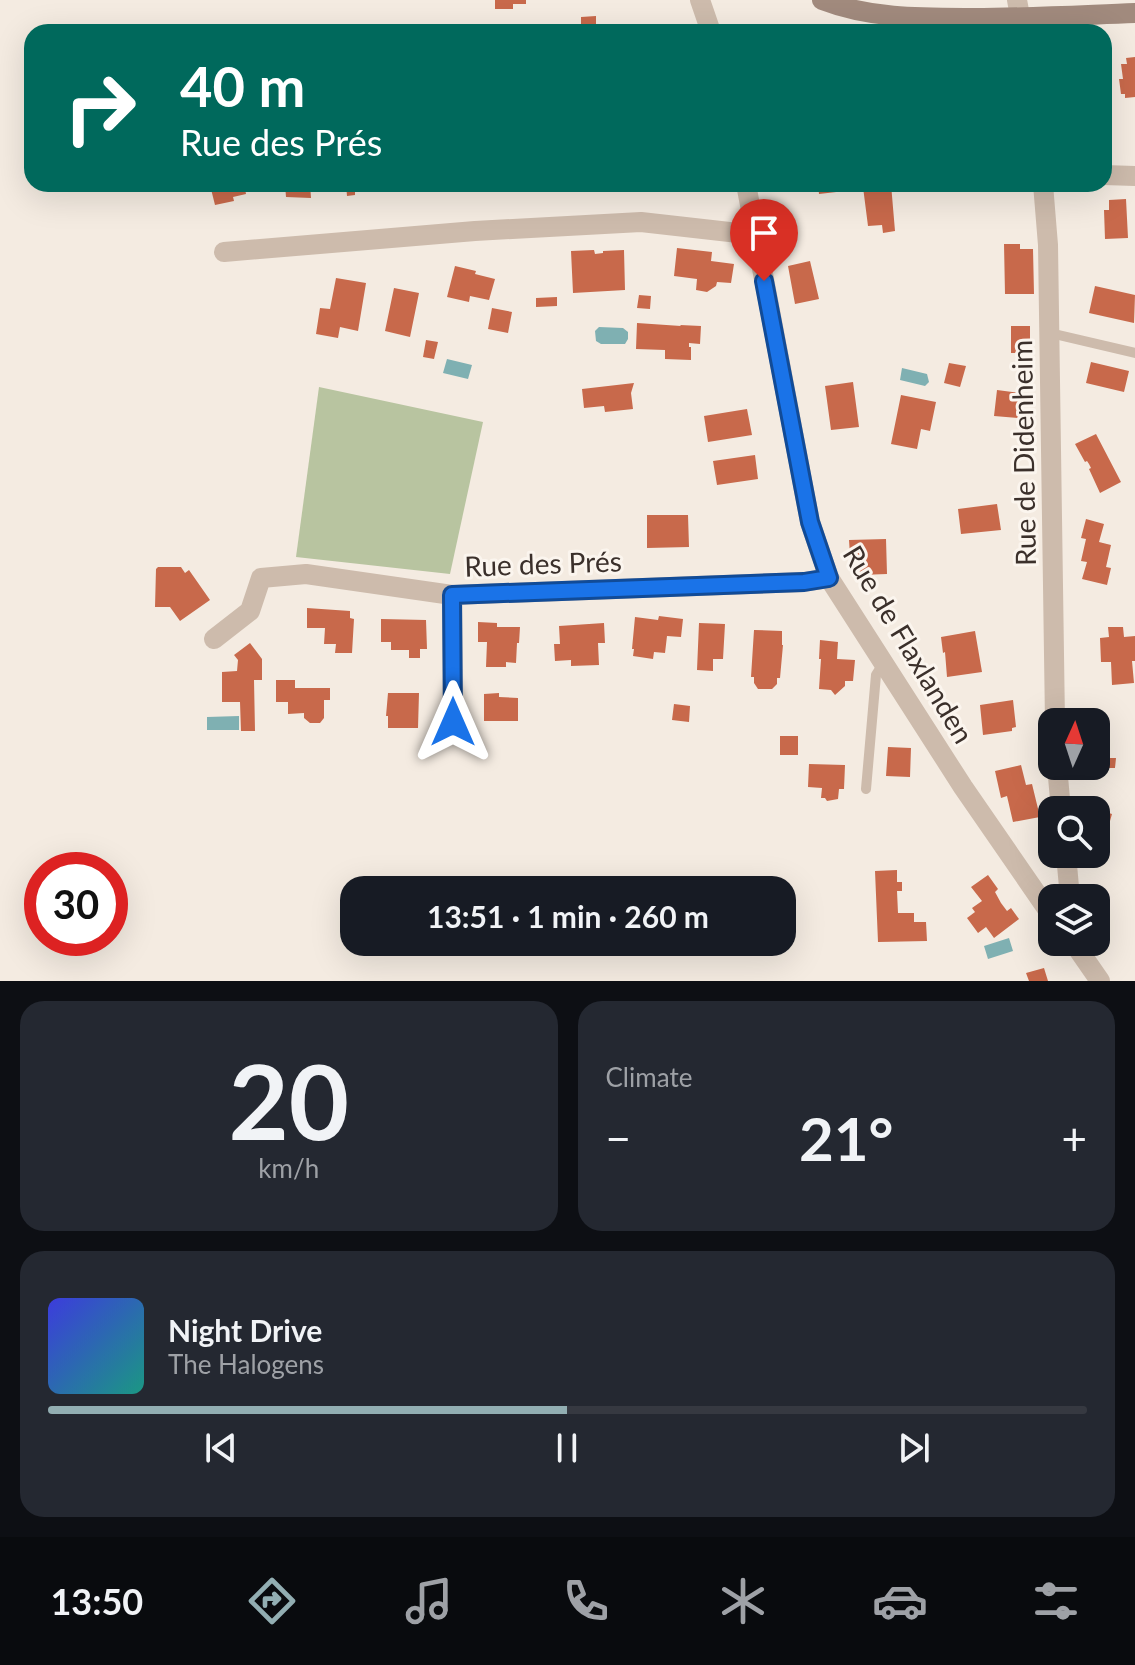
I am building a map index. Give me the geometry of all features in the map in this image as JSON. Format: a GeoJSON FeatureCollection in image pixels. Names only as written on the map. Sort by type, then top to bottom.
{"type":"FeatureCollection","features":[{"type":"Feature","properties":{"kind":"main road"},"geometry":{"type":"LineString","coordinates":[[822,0],[847,10],[902,14],[1020,16],[1135,13]]}},
{"type":"Feature","properties":{"kind":"street"},"geometry":{"type":"LineString","coordinates":[[700,0],[708,24]]}},
{"type":"Feature","properties":{"kind":"street"},"geometry":{"type":"LineString","coordinates":[[1112,175],[1135,176]]}},
{"type":"Feature","properties":{"kind":"street","name":"Rue de Flaxlanden"},"geometry":{"type":"LineString","coordinates":[[748,192],[810,522],[829,578],[963,787],[1038,896]]}},
{"type":"Feature","properties":{"kind":"street","name":"Rue de Didenheim"},"geometry":{"type":"LineString","coordinates":[[1044,192],[1050,333],[1055,708]]}},
{"type":"Feature","properties":{"kind":"street"},"geometry":{"type":"LineString","coordinates":[[224,252],[475,231],[641,222],[756,235]]}},
{"type":"Feature","properties":{"kind":"street","name":"Rue des Prés"},"geometry":{"type":"LineString","coordinates":[[214,639],[250,611],[261,578],[306,574],[452,595],[804,582],[829,578]]}},
{"type":"Feature","properties":{"kind":"street"},"geometry":{"type":"LineString","coordinates":[[452,595],[453,722]]}},
{"type":"Feature","properties":{"kind":"street"},"geometry":{"type":"LineString","coordinates":[[1083,956],[1100,981]]}},
{"type":"Feature","properties":{"kind":"lane"},"geometry":{"type":"LineString","coordinates":[[1050,333],[1135,353]]}},
{"type":"Feature","properties":{"kind":"lane"},"geometry":{"type":"LineString","coordinates":[[866,789],[876,675],[884,662]]}},
{"type":"Feature","properties":{"kind":"green space"},"geometry":{"type":"Polygon","coordinates":[[[319,387],[483,422],[450,574],[296,557],[319,387]]]}},
{"type":"Feature","properties":{"kind":"water"},"geometry":{"type":"Polygon","coordinates":[[[599,327],[623,328],[628,332],[628,339],[625,344],[601,344],[596,341],[595,331],[599,327]]]}},
{"type":"Feature","properties":{"kind":"water"},"geometry":{"type":"Polygon","coordinates":[[[447,359],[472,365],[468,379],[443,373],[447,359]]]}},
{"type":"Feature","properties":{"kind":"water"},"geometry":{"type":"Polygon","coordinates":[[[902,368],[927,374],[929,382],[925,386],[900,380],[902,368]]]}},
{"type":"Feature","properties":{"kind":"water"},"geometry":{"type":"Polygon","coordinates":[[[239,716],[239,730],[207,730],[207,717],[239,716]]]}},
{"type":"Feature","properties":{"kind":"water"},"geometry":{"type":"Polygon","coordinates":[[[1009,938],[1013,951],[988,959],[984,946],[1009,938]]]}},
{"type":"Feature","properties":{"kind":"building"},"geometry":{"type":"Polygon","coordinates":[[[495,0],[526,0],[526,4],[513,4],[513,9],[495,9],[495,0]]]}},
{"type":"Feature","properties":{"kind":"building"},"geometry":{"type":"Polygon","coordinates":[[[596,16],[596,24],[581,24],[581,17],[596,16]]]}},
{"type":"Feature","properties":{"kind":"building"},"geometry":{"type":"Polygon","coordinates":[[[1135,57],[1135,97],[1125,98],[1125,94],[1121,94],[1119,79],[1123,79],[1121,64],[1127,64],[1126,58],[1135,57]]]}},
{"type":"Feature","properties":{"kind":"building"},"geometry":{"type":"Polygon","coordinates":[[[212,192],[246,192],[233,197],[234,201],[215,205],[212,192]]]}},
{"type":"Feature","properties":{"kind":"building"},"geometry":{"type":"Polygon","coordinates":[[[286,192],[311,192],[311,198],[286,197],[286,192]]]}},
{"type":"Feature","properties":{"kind":"building"},"geometry":{"type":"Polygon","coordinates":[[[864,192],[892,192],[895,231],[883,233],[882,225],[868,226],[864,192]]]}},
{"type":"Feature","properties":{"kind":"building"},"geometry":{"type":"Polygon","coordinates":[[[1126,199],[1128,238],[1105,239],[1104,210],[1109,210],[1109,200],[1126,199]]]}},
{"type":"Feature","properties":{"kind":"building"},"geometry":{"type":"Polygon","coordinates":[[[1004,244],[1020,244],[1020,249],[1033,249],[1034,294],[1005,294],[1004,244]]]}},
{"type":"Feature","properties":{"kind":"building"},"geometry":{"type":"Polygon","coordinates":[[[677,248],[712,252],[711,261],[734,264],[731,283],[717,282],[707,292],[696,290],[697,279],[674,276],[677,248]]]}},
{"type":"Feature","properties":{"kind":"building"},"geometry":{"type":"Polygon","coordinates":[[[594,250],[595,254],[624,250],[625,290],[573,293],[571,251],[594,250]]]}},
{"type":"Feature","properties":{"kind":"building"},"geometry":{"type":"Polygon","coordinates":[[[810,261],[819,299],[795,304],[788,266],[810,261]]]}},
{"type":"Feature","properties":{"kind":"building"},"geometry":{"type":"Polygon","coordinates":[[[455,266],[495,279],[489,300],[470,296],[469,302],[447,297],[455,266]]]}},
{"type":"Feature","properties":{"kind":"building"},"geometry":{"type":"Polygon","coordinates":[[[336,278],[366,283],[358,331],[340,327],[338,338],[316,334],[320,308],[330,309],[336,278]]]}},
{"type":"Feature","properties":{"kind":"building"},"geometry":{"type":"Polygon","coordinates":[[[1095,286],[1135,295],[1134,323],[1089,313],[1095,286]]]}},
{"type":"Feature","properties":{"kind":"building"},"geometry":{"type":"Polygon","coordinates":[[[394,288],[419,293],[410,337],[385,331],[394,288]]]}},
{"type":"Feature","properties":{"kind":"building"},"geometry":{"type":"Polygon","coordinates":[[[639,295],[651,296],[650,309],[637,308],[639,295]]]}},
{"type":"Feature","properties":{"kind":"building"},"geometry":{"type":"Polygon","coordinates":[[[557,297],[557,306],[536,307],[536,298],[557,297]]]}},
{"type":"Feature","properties":{"kind":"building"},"geometry":{"type":"Polygon","coordinates":[[[492,308],[512,312],[508,333],[488,329],[492,308]]]}},
{"type":"Feature","properties":{"kind":"building"},"geometry":{"type":"Polygon","coordinates":[[[637,323],[701,326],[700,344],[689,343],[691,360],[665,359],[665,350],[636,349],[637,323]]]}},
{"type":"Feature","properties":{"kind":"building"},"geometry":{"type":"Polygon","coordinates":[[[1011,326],[1030,326],[1030,353],[1011,353],[1011,326]]]}},
{"type":"Feature","properties":{"kind":"building"},"geometry":{"type":"Polygon","coordinates":[[[426,340],[438,342],[434,359],[423,357],[426,340]]]}},
{"type":"Feature","properties":{"kind":"building"},"geometry":{"type":"Polygon","coordinates":[[[1091,362],[1129,371],[1124,392],[1086,383],[1091,362]]]}},
{"type":"Feature","properties":{"kind":"building"},"geometry":{"type":"Polygon","coordinates":[[[949,363],[966,366],[960,387],[944,383],[949,363]]]}},
{"type":"Feature","properties":{"kind":"building"},"geometry":{"type":"Polygon","coordinates":[[[853,382],[859,427],[831,430],[825,386],[853,382]]]}},
{"type":"Feature","properties":{"kind":"building"},"geometry":{"type":"Polygon","coordinates":[[[634,383],[631,393],[633,409],[605,412],[604,406],[584,408],[582,389],[634,383]]]}},
{"type":"Feature","properties":{"kind":"building"},"geometry":{"type":"Polygon","coordinates":[[[997,390],[1021,393],[1018,418],[994,416],[997,390]]]}},
{"type":"Feature","properties":{"kind":"building"},"geometry":{"type":"Polygon","coordinates":[[[901,395],[936,402],[930,431],[921,429],[917,449],[891,444],[901,395]]]}},
{"type":"Feature","properties":{"kind":"building"},"geometry":{"type":"Polygon","coordinates":[[[747,409],[752,435],[708,442],[704,416],[747,409]]]}},
{"type":"Feature","properties":{"kind":"building"},"geometry":{"type":"Polygon","coordinates":[[[1096,434],[1121,482],[1100,493],[1089,464],[1075,444],[1096,434]]]}},
{"type":"Feature","properties":{"kind":"building"},"geometry":{"type":"Polygon","coordinates":[[[755,455],[758,479],[717,485],[713,461],[755,455]]]}},
{"type":"Feature","properties":{"kind":"building"},"geometry":{"type":"Polygon","coordinates":[[[997,504],[1001,530],[961,534],[958,509],[997,504]]]}},
{"type":"Feature","properties":{"kind":"building"},"geometry":{"type":"Polygon","coordinates":[[[647,515],[688,515],[689,547],[647,548],[647,515]]]}},
{"type":"Feature","properties":{"kind":"building"},"geometry":{"type":"Polygon","coordinates":[[[1086,519],[1104,524],[1099,542],[1111,545],[1106,567],[1111,568],[1107,585],[1082,579],[1087,562],[1081,561],[1086,539],[1081,538],[1086,519]]]}},
{"type":"Feature","properties":{"kind":"building"},"geometry":{"type":"Polygon","coordinates":[[[886,539],[887,574],[860,575],[859,555],[850,555],[849,540],[886,539]]]}},
{"type":"Feature","properties":{"kind":"building"},"geometry":{"type":"Polygon","coordinates":[[[158,567],[181,567],[185,573],[189,570],[210,600],[180,621],[170,607],[155,607],[158,567]]]}},
{"type":"Feature","properties":{"kind":"building"},"geometry":{"type":"Polygon","coordinates":[[[307,608],[350,611],[350,618],[354,619],[352,653],[335,653],[336,644],[324,644],[325,628],[307,628],[307,608]]]}},
{"type":"Feature","properties":{"kind":"building"},"geometry":{"type":"Polygon","coordinates":[[[659,616],[683,619],[681,637],[667,636],[665,653],[654,652],[653,659],[633,656],[635,617],[658,620],[659,616]]]}},
{"type":"Feature","properties":{"kind":"building"},"geometry":{"type":"Polygon","coordinates":[[[381,619],[426,620],[427,649],[420,649],[420,658],[409,658],[409,650],[391,650],[391,642],[381,642],[381,619]]]}},
{"type":"Feature","properties":{"kind":"building"},"geometry":{"type":"Polygon","coordinates":[[[478,622],[497,623],[497,627],[520,627],[516,663],[506,662],[506,667],[486,667],[487,642],[478,642],[478,622]]]}},
{"type":"Feature","properties":{"kind":"building"},"geometry":{"type":"Polygon","coordinates":[[[604,623],[605,643],[598,643],[599,665],[571,666],[571,660],[555,661],[554,644],[560,644],[559,626],[604,623]]]}},
{"type":"Feature","properties":{"kind":"building"},"geometry":{"type":"Polygon","coordinates":[[[699,623],[725,624],[723,659],[713,659],[713,671],[697,670],[699,623]]]}},
{"type":"Feature","properties":{"kind":"building"},"geometry":{"type":"Polygon","coordinates":[[[1108,627],[1123,627],[1124,637],[1135,636],[1135,661],[1132,661],[1134,683],[1112,685],[1111,662],[1101,662],[1100,638],[1109,637],[1108,627]]]}},
{"type":"Feature","properties":{"kind":"building"},"geometry":{"type":"Polygon","coordinates":[[[754,630],[782,631],[780,678],[777,678],[777,684],[772,689],[758,689],[754,677],[751,677],[754,630]]]}},
{"type":"Feature","properties":{"kind":"building"},"geometry":{"type":"Polygon","coordinates":[[[975,631],[982,672],[947,677],[941,637],[975,631]]]}},
{"type":"Feature","properties":{"kind":"building"},"geometry":{"type":"Polygon","coordinates":[[[820,640],[838,642],[837,659],[855,660],[853,681],[845,681],[845,686],[835,695],[831,690],[819,689],[820,640]]]}},
{"type":"Feature","properties":{"kind":"building"},"geometry":{"type":"Polygon","coordinates":[[[250,643],[262,659],[262,680],[254,680],[255,731],[241,731],[240,702],[222,702],[222,672],[237,671],[238,660],[234,655],[250,643]]]}},
{"type":"Feature","properties":{"kind":"building"},"geometry":{"type":"Polygon","coordinates":[[[276,680],[295,680],[295,688],[330,688],[330,700],[324,700],[324,718],[320,723],[310,723],[304,718],[304,713],[288,714],[288,702],[276,702],[276,680]]]}},
{"type":"Feature","properties":{"kind":"building"},"geometry":{"type":"Polygon","coordinates":[[[388,693],[419,693],[418,728],[388,728],[388,693]]]}},
{"type":"Feature","properties":{"kind":"building"},"geometry":{"type":"Polygon","coordinates":[[[499,693],[499,697],[518,698],[518,721],[484,721],[484,694],[499,693]]]}},
{"type":"Feature","properties":{"kind":"building"},"geometry":{"type":"Polygon","coordinates":[[[1013,700],[1016,727],[1012,731],[983,735],[980,705],[1013,700]]]}},
{"type":"Feature","properties":{"kind":"building"},"geometry":{"type":"Polygon","coordinates":[[[674,704],[690,706],[689,722],[672,720],[674,704]]]}},
{"type":"Feature","properties":{"kind":"building"},"geometry":{"type":"Polygon","coordinates":[[[780,736],[798,736],[798,755],[780,755],[780,736]]]}},
{"type":"Feature","properties":{"kind":"building"},"geometry":{"type":"Polygon","coordinates":[[[888,747],[911,748],[910,777],[886,776],[888,747]]]}},
{"type":"Feature","properties":{"kind":"building"},"geometry":{"type":"Polygon","coordinates":[[[1110,758],[1116,758],[1115,768],[1110,768],[1110,758]]]}},
{"type":"Feature","properties":{"kind":"building"},"geometry":{"type":"Polygon","coordinates":[[[809,764],[845,765],[844,789],[839,789],[838,799],[827,801],[821,798],[822,788],[808,787],[809,764]]]}},
{"type":"Feature","properties":{"kind":"building"},"geometry":{"type":"Polygon","coordinates":[[[1021,765],[1026,785],[1032,784],[1038,817],[1013,822],[1007,796],[1001,798],[995,771],[1021,765]]]}},
{"type":"Feature","properties":{"kind":"building"},"geometry":{"type":"Polygon","coordinates":[[[897,870],[897,882],[902,882],[902,891],[897,891],[898,913],[914,913],[914,922],[926,922],[927,941],[878,942],[875,871],[897,870]]]}},
{"type":"Feature","properties":{"kind":"building"},"geometry":{"type":"Polygon","coordinates":[[[988,875],[998,889],[995,892],[1001,903],[1007,911],[1011,908],[1019,919],[994,938],[986,927],[978,933],[967,918],[975,912],[972,908],[982,901],[971,887],[988,875]]]}},
{"type":"Feature","properties":{"kind":"building"},"geometry":{"type":"Polygon","coordinates":[[[1044,968],[1048,981],[1029,981],[1026,973],[1044,968]]]}},
{"type":"Feature","properties":{"kind":"route"},"geometry":{"type":"LineString","coordinates":[[453,722],[452,595],[804,582],[829,578],[810,522],[764,281]]}}]}
